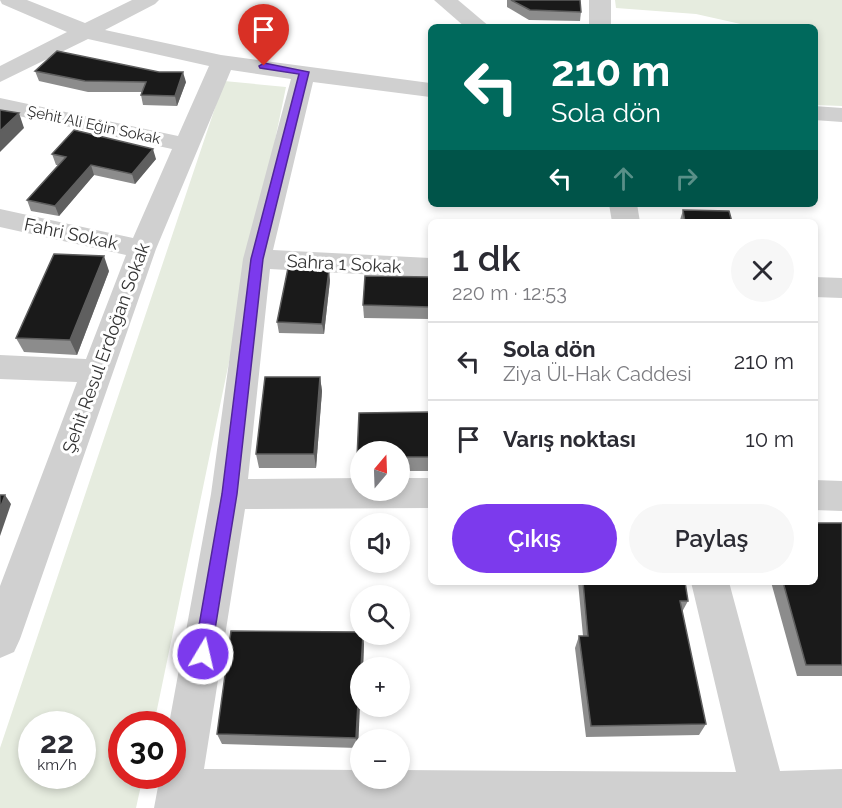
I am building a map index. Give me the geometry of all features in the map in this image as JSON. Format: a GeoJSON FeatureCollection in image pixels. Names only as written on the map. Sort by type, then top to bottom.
{"type":"FeatureCollection","features":[{"type":"Feature","properties":{"kind":"street"},"geometry":{"type":"LineString","coordinates":[[9,0],[84,30],[129,42],[224,60],[428,90]]}},
{"type":"Feature","properties":{"kind":"street"},"geometry":{"type":"LineString","coordinates":[[0,75],[84,30],[148,0]]}},
{"type":"Feature","properties":{"kind":"street"},"geometry":{"type":"LineString","coordinates":[[445,0],[475,24]]}},
{"type":"Feature","properties":{"kind":"street"},"geometry":{"type":"LineString","coordinates":[[600,0],[600,24]]}},
{"type":"Feature","properties":{"kind":"street","name":"Şehit Resul Erdoğan Sokak"},"geometry":{"type":"LineString","coordinates":[[0,639],[142,249],[224,60]]}},
{"type":"Feature","properties":{"kind":"street"},"geometry":{"type":"LineString","coordinates":[[304,72],[257,259],[229,494],[178,799],[765,801],[842,791]]}},
{"type":"Feature","properties":{"kind":"street","name":"Şehit Ali Eğin Sokak"},"geometry":{"type":"LineString","coordinates":[[0,105],[187,145]]}},
{"type":"Feature","properties":{"kind":"street"},"geometry":{"type":"LineString","coordinates":[[818,114],[842,115]]}},
{"type":"Feature","properties":{"kind":"street","name":"Fahri Sokak"},"geometry":{"type":"LineString","coordinates":[[0,218],[142,249]]}},
{"type":"Feature","properties":{"kind":"street","name":"Sahra 1 Sokak"},"geometry":{"type":"LineString","coordinates":[[257,259],[428,268]]}},
{"type":"Feature","properties":{"kind":"street"},"geometry":{"type":"LineString","coordinates":[[818,287],[842,288]]}},
{"type":"Feature","properties":{"kind":"street"},"geometry":{"type":"LineString","coordinates":[[0,367],[96,371]]}},
{"type":"Feature","properties":{"kind":"street"},"geometry":{"type":"LineString","coordinates":[[229,494],[428,493]]}},
{"type":"Feature","properties":{"kind":"street"},"geometry":{"type":"LineString","coordinates":[[818,495],[842,496]]}},
{"type":"Feature","properties":{"kind":"street"},"geometry":{"type":"LineString","coordinates":[[711,585],[765,801]]}},
{"type":"Feature","properties":{"kind":"shaded area"},"geometry":{"type":"Polygon","coordinates":[[[615,0],[842,0],[842,106],[818,105],[818,24],[741,24],[696,14],[616,8],[615,0]]]}},
{"type":"Feature","properties":{"kind":"shaded area"},"geometry":{"type":"Polygon","coordinates":[[[224,81],[286,87],[157,711],[108,711],[108,789],[140,789],[136,808],[0,808],[0,748],[224,81]]]}},
{"type":"Feature","properties":{"kind":"building"},"geometry":{"type":"Polygon","coordinates":[[[511,0],[580,0],[581,12],[530,10],[511,0]]]}},
{"type":"Feature","properties":{"kind":"building"},"geometry":{"type":"Polygon","coordinates":[[[57,51],[159,72],[183,72],[175,96],[141,95],[146,82],[85,81],[35,71],[57,51]]]}},
{"type":"Feature","properties":{"kind":"building"},"geometry":{"type":"Polygon","coordinates":[[[0,110],[19,113],[0,131],[0,110]]]}},
{"type":"Feature","properties":{"kind":"building"},"geometry":{"type":"Polygon","coordinates":[[[74,130],[153,149],[132,174],[91,165],[55,206],[27,200],[66,157],[52,154],[74,130]]]}},
{"type":"Feature","properties":{"kind":"building"},"geometry":{"type":"Polygon","coordinates":[[[683,210],[729,211],[731,219],[684,219],[683,210]]]}},
{"type":"Feature","properties":{"kind":"building"},"geometry":{"type":"Polygon","coordinates":[[[54,254],[104,256],[70,340],[16,338],[54,254]]]}},
{"type":"Feature","properties":{"kind":"building"},"geometry":{"type":"Polygon","coordinates":[[[288,268],[329,270],[322,324],[277,322],[288,268]]]}},
{"type":"Feature","properties":{"kind":"building"},"geometry":{"type":"Polygon","coordinates":[[[365,276],[428,277],[428,307],[363,305],[365,276]]]}},
{"type":"Feature","properties":{"kind":"building"},"geometry":{"type":"Polygon","coordinates":[[[265,377],[320,377],[314,454],[256,454],[265,377]]]}},
{"type":"Feature","properties":{"kind":"building"},"geometry":{"type":"Polygon","coordinates":[[[428,412],[428,457],[410,457],[410,441],[358,441],[359,413],[428,412]]]}},
{"type":"Feature","properties":{"kind":"building"},"geometry":{"type":"Polygon","coordinates":[[[0,495],[5,495],[0,509],[0,495]]]}},
{"type":"Feature","properties":{"kind":"building"},"geometry":{"type":"Polygon","coordinates":[[[818,523],[842,523],[842,665],[806,665],[784,585],[818,585],[818,523]]]}},
{"type":"Feature","properties":{"kind":"building"},"geometry":{"type":"Polygon","coordinates":[[[583,585],[685,585],[688,601],[680,601],[706,724],[591,726],[579,636],[588,636],[583,585]]]}},
{"type":"Feature","properties":{"kind":"building"},"geometry":{"type":"Polygon","coordinates":[[[231,631],[350,632],[350,645],[362,645],[362,657],[350,657],[350,717],[357,717],[357,729],[350,729],[350,738],[217,734],[231,631]]]}},
{"type":"Feature","properties":{"kind":"route"},"geometry":{"type":"LineString","coordinates":[[203,654],[229,494],[257,259],[304,72],[264,66]]}}]}
